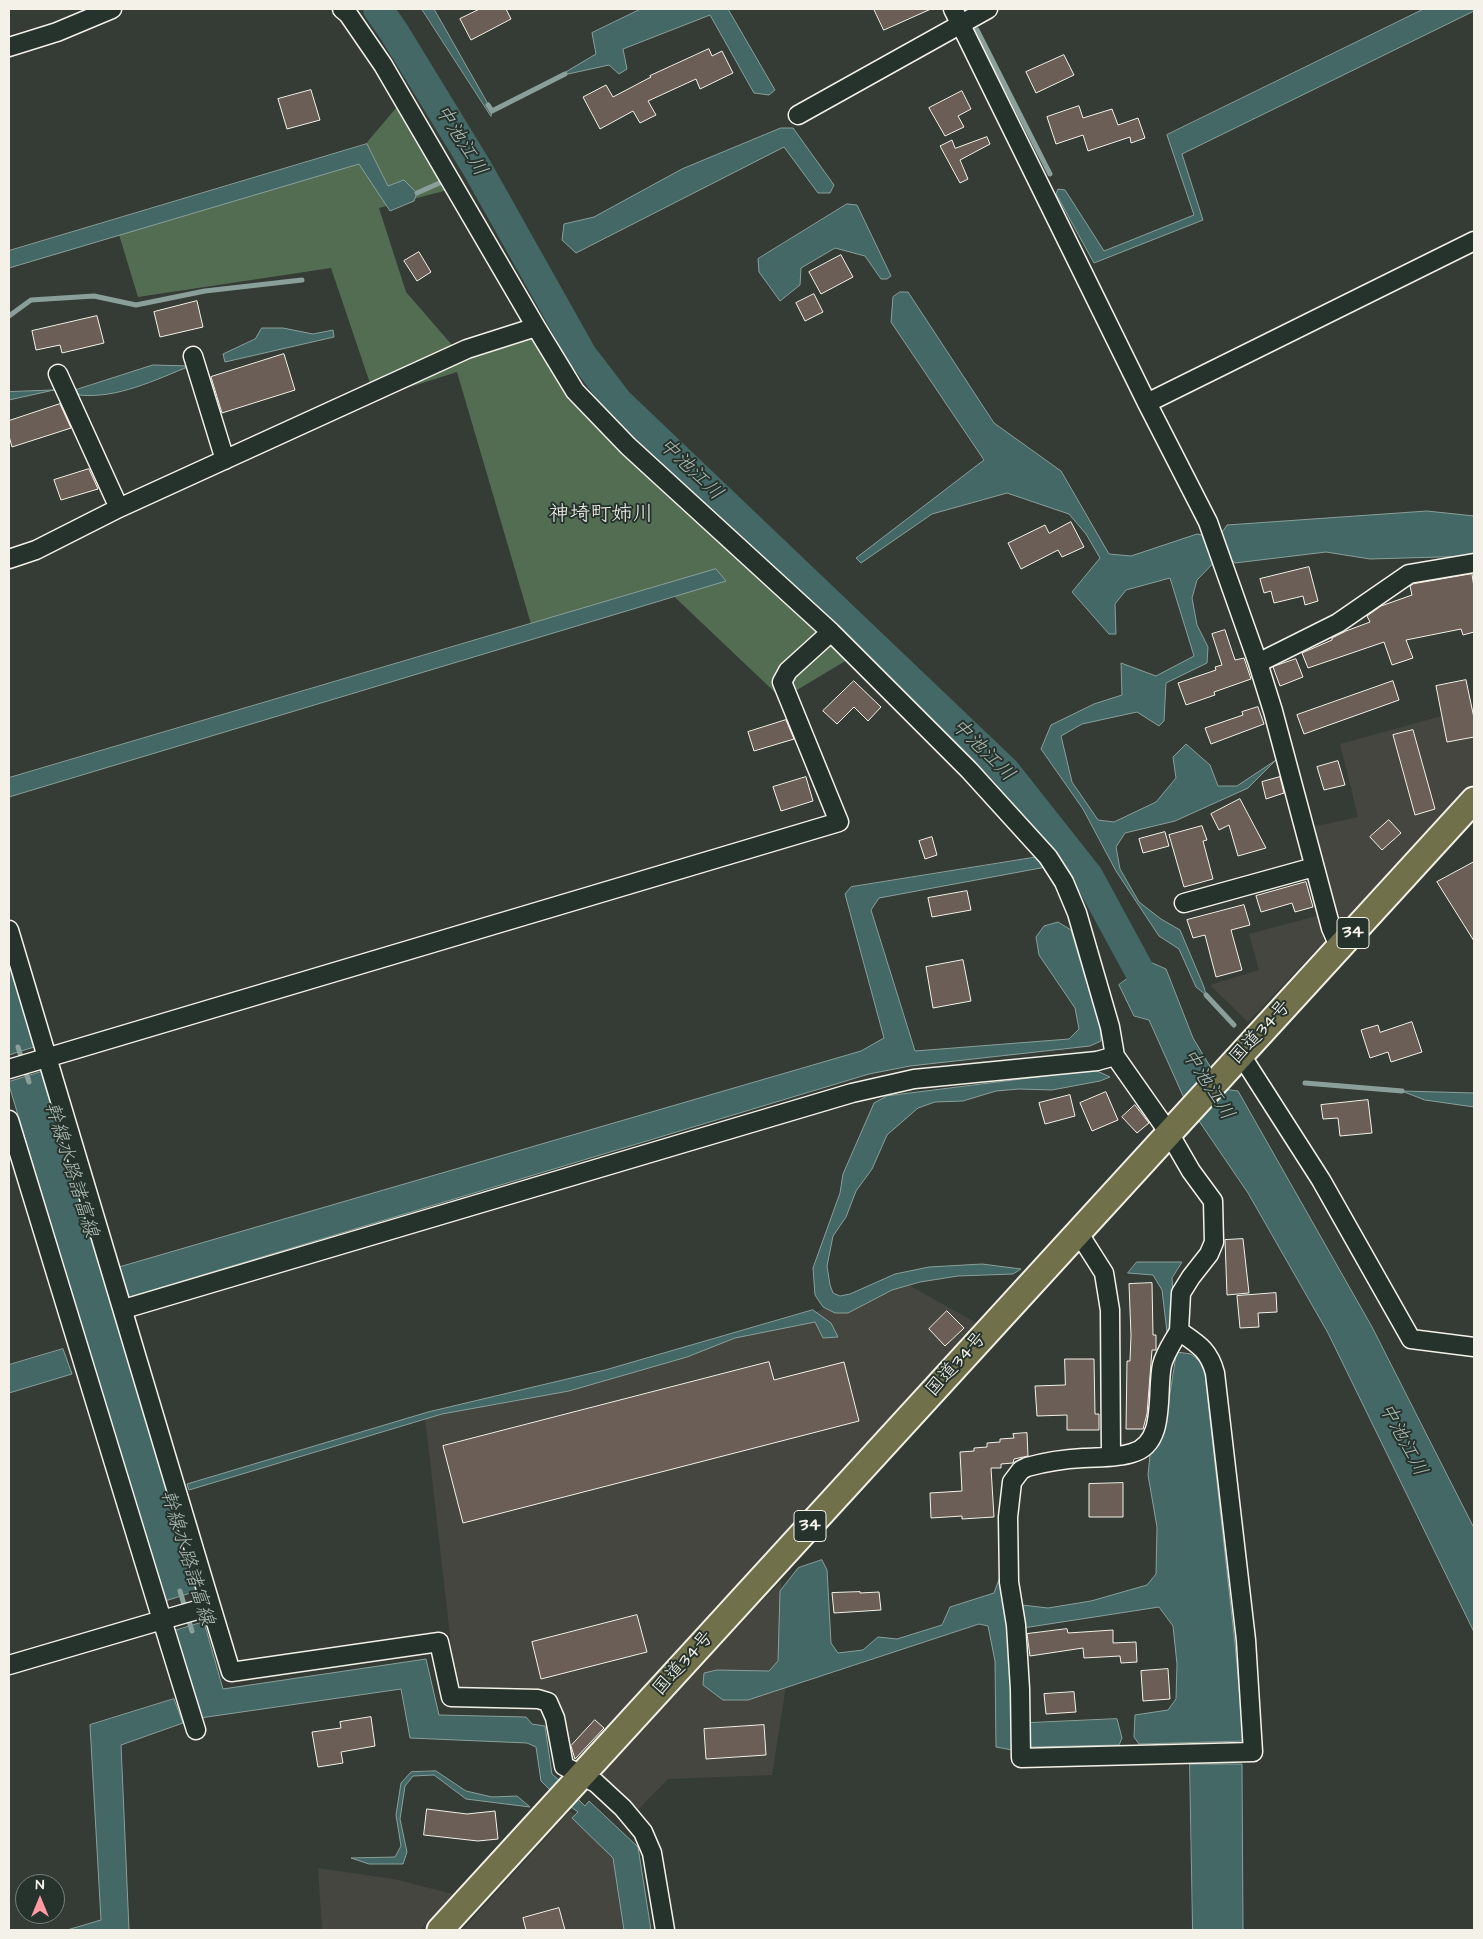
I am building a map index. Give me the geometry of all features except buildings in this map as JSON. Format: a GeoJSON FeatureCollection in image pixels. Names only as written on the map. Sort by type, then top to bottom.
{"type":"FeatureCollection","features":[{"type":"Feature","properties":{"kind":"highway","name":"国道34号"},"geometry":{"type":"LineString","coordinates":[[440,1930],[1474,800]]}},
{"type":"Feature","properties":{"kind":"street"},"geometry":{"type":"LineString","coordinates":[[9,47],[57,32],[112,9]]}},
{"type":"Feature","properties":{"kind":"street"},"geometry":{"type":"LineString","coordinates":[[342,9],[348,14],[383,65],[575,391],[628,446],[830,632],[968,770],[1048,857],[1064,882],[1077,913],[1110,1027],[1115,1056],[1174,1127],[1191,1171],[1212,1201],[1214,1242],[1209,1254],[1190,1277],[1181,1293],[1179,1331],[1166,1354],[1162,1366],[1158,1416],[1155,1431],[1147,1445],[1134,1453],[1043,1463],[1021,1470],[1012,1482],[1008,1517],[1009,1573],[1016,1625],[1020,1689],[1021,1758],[1253,1752],[1246,1640],[1215,1373],[1212,1361],[1207,1353],[1196,1342],[1179,1331]]}},
{"type":"Feature","properties":{"kind":"street"},"geometry":{"type":"LineString","coordinates":[[798,115],[957,16],[988,9]]}},
{"type":"Feature","properties":{"kind":"street"},"geometry":{"type":"LineString","coordinates":[[957,16],[1146,402],[1208,522],[1273,711],[1331,928],[1340,948]]}},
{"type":"Feature","properties":{"kind":"street"},"geometry":{"type":"LineString","coordinates":[[1146,402],[1474,241]]}},
{"type":"Feature","properties":{"kind":"street"},"geometry":{"type":"LineString","coordinates":[[9,559],[36,550],[120,508],[467,349],[536,327]]}},
{"type":"Feature","properties":{"kind":"street"},"geometry":{"type":"LineString","coordinates":[[194,356],[225,460]]}},
{"type":"Feature","properties":{"kind":"street"},"geometry":{"type":"LineString","coordinates":[[58,374],[120,508]]}},
{"type":"Feature","properties":{"kind":"street"},"geometry":{"type":"LineString","coordinates":[[1258,663],[1338,623],[1409,574],[1474,563]]}},
{"type":"Feature","properties":{"kind":"street"},"geometry":{"type":"LineString","coordinates":[[25,1064],[839,822],[782,682],[788,671],[830,632]]}},
{"type":"Feature","properties":{"kind":"street"},"geometry":{"type":"LineString","coordinates":[[1184,903],[1314,867]]}},
{"type":"Feature","properties":{"kind":"street"},"geometry":{"type":"LineString","coordinates":[[9,930],[25,1064],[124,1309],[205,1608],[231,1672],[439,1642],[451,1698],[538,1699],[548,1702],[555,1718],[564,1766],[581,1777],[596,1783],[623,1808],[643,1832],[652,1853],[664,1930]]}},
{"type":"Feature","properties":{"kind":"street"},"geometry":{"type":"LineString","coordinates":[[124,1309],[852,1094],[914,1079],[1097,1060],[1115,1056]]}},
{"type":"Feature","properties":{"kind":"street"},"geometry":{"type":"LineString","coordinates":[[1236,1060],[1322,1180],[1411,1339],[1474,1348]]}},
{"type":"Feature","properties":{"kind":"street"},"geometry":{"type":"LineString","coordinates":[[9,1120],[168,1618],[196,1730]]}},
{"type":"Feature","properties":{"kind":"street"},"geometry":{"type":"LineString","coordinates":[[1078,1232],[1104,1273],[1110,1310],[1111,1456]]}},
{"type":"Feature","properties":{"kind":"street"},"geometry":{"type":"LineString","coordinates":[[9,1666],[205,1608]]}},
{"type":"Feature","properties":{"kind":"shaded area"},"geometry":{"type":"Polygon","coordinates":[[[1474,707],[1474,784],[1248,1022],[1210,985],[1259,970],[1249,934],[1331,912],[1308,828],[1358,817],[1340,744],[1474,707]]]}},
{"type":"Feature","properties":{"kind":"shaded area"},"geometry":{"type":"Polygon","coordinates":[[[898,1279],[978,1324],[574,1765],[555,1691],[463,1691],[454,1671],[425,1417],[801,1318],[898,1279]]]}},
{"type":"Feature","properties":{"kind":"shaded area"},"geometry":{"type":"Polygon","coordinates":[[[781,1581],[787,1680],[772,1775],[668,1779],[625,1823],[586,1787],[622,1746],[781,1581]]]}},
{"type":"Feature","properties":{"kind":"shaded area"},"geometry":{"type":"Polygon","coordinates":[[[570,1811],[618,1856],[630,1927],[613,1930],[462,1930],[570,1811]]]}},
{"type":"Feature","properties":{"kind":"shaded area"},"geometry":{"type":"Polygon","coordinates":[[[318,1868],[394,1879],[453,1894],[420,1930],[322,1930],[318,1868]]]}},
{"type":"Feature","properties":{"kind":"green space"},"geometry":{"type":"Polygon","coordinates":[[[407,95],[463,186],[379,208],[406,292],[465,360],[549,334],[582,391],[857,654],[782,699],[662,585],[531,624],[457,372],[375,398],[331,268],[138,297],[117,228],[358,153],[407,95]]]}},
{"type":"Feature","properties":{"kind":"water"},"geometry":{"type":"Polygon","coordinates":[[[422,9],[434,9],[492,111],[491,116],[422,9]]]}},
{"type":"Feature","properties":{"kind":"water"},"geometry":{"type":"Polygon","coordinates":[[[641,9],[728,9],[775,90],[769,95],[754,93],[710,15],[623,49],[627,69],[619,74],[609,65],[559,76],[596,54],[592,33],[641,9]]]}},
{"type":"Feature","properties":{"kind":"water"},"geometry":{"type":"Polygon","coordinates":[[[1424,9],[1474,9],[1474,11],[1182,154],[1203,220],[1094,263],[1056,194],[1058,189],[1065,190],[1104,251],[1194,215],[1167,135],[1424,9]]]}},
{"type":"Feature","properties":{"kind":"water"},"geometry":{"type":"Polygon","coordinates":[[[781,128],[793,128],[834,185],[830,193],[818,193],[784,147],[576,253],[562,240],[564,224],[594,217],[682,169],[781,128]]]}},
{"type":"Feature","properties":{"kind":"water"},"geometry":{"type":"Polygon","coordinates":[[[367,144],[388,186],[404,180],[417,193],[414,201],[390,211],[359,164],[9,268],[9,251],[367,144]]]}},
{"type":"Feature","properties":{"kind":"water"},"geometry":{"type":"Polygon","coordinates":[[[847,204],[857,205],[891,276],[887,279],[881,279],[865,256],[835,248],[801,268],[800,285],[780,301],[759,272],[758,259],[847,204]]]}},
{"type":"Feature","properties":{"kind":"water"},"geometry":{"type":"Polygon","coordinates":[[[900,292],[908,292],[994,423],[1061,471],[1109,554],[1131,556],[1197,534],[1211,537],[1221,534],[1227,525],[1427,511],[1474,516],[1474,556],[1370,559],[1326,552],[1235,563],[1224,552],[1197,580],[1192,598],[1197,625],[1208,647],[1207,663],[1166,683],[1164,721],[1159,726],[1137,712],[1082,724],[1061,736],[1072,782],[1098,820],[1114,822],[1156,802],[1176,778],[1173,757],[1186,744],[1210,765],[1218,786],[1237,786],[1276,760],[1248,788],[1175,821],[1125,833],[1116,847],[1120,869],[1139,902],[1161,919],[1180,930],[1206,995],[1196,987],[1179,949],[1159,936],[1116,871],[1083,809],[1041,749],[1051,725],[1094,704],[1122,695],[1121,663],[1156,676],[1194,656],[1170,578],[1126,590],[1115,604],[1116,634],[1109,634],[1072,592],[1100,558],[1086,534],[1069,514],[1007,493],[932,514],[861,563],[856,558],[984,460],[891,322],[893,297],[900,292]]]}},
{"type":"Feature","properties":{"kind":"water"},"geometry":{"type":"Polygon","coordinates":[[[262,328],[283,328],[313,334],[333,330],[334,337],[225,362],[223,354],[255,339],[262,328]]]}},
{"type":"Feature","properties":{"kind":"water"},"geometry":{"type":"Polygon","coordinates":[[[153,365],[190,366],[122,391],[107,394],[79,395],[76,390],[153,365]]]}},
{"type":"Feature","properties":{"kind":"water"},"geometry":{"type":"Polygon","coordinates":[[[54,390],[9,400],[9,392],[54,390]]]}},
{"type":"Feature","properties":{"kind":"water"},"geometry":{"type":"Polygon","coordinates":[[[716,569],[726,581],[9,797],[9,778],[716,569]]]}},
{"type":"Feature","properties":{"kind":"water"},"geometry":{"type":"Polygon","coordinates":[[[1038,857],[1046,867],[879,898],[871,910],[915,1051],[1069,1039],[1079,1029],[1075,1008],[1039,955],[1036,937],[1044,926],[1058,922],[1071,930],[1100,1027],[1101,1041],[1090,1046],[910,1066],[869,1074],[129,1297],[119,1267],[861,1051],[884,1038],[845,894],[851,887],[1038,857]]]}},
{"type":"Feature","properties":{"kind":"water"},"geometry":{"type":"Polygon","coordinates":[[[9,961],[34,1047],[9,1055],[9,961]]]}},
{"type":"Feature","properties":{"kind":"water"},"geometry":{"type":"Polygon","coordinates":[[[1150,962],[1166,969],[1193,1038],[1211,1068],[1184,1098],[1149,1020],[1134,1016],[1119,985],[1150,962]]]}},
{"type":"Feature","properties":{"kind":"water"},"geometry":{"type":"Polygon","coordinates":[[[1095,1070],[1110,1077],[1100,1081],[1052,1090],[1019,1089],[996,1091],[963,1101],[935,1102],[918,1108],[887,1135],[872,1169],[856,1191],[846,1217],[833,1236],[827,1266],[833,1293],[840,1296],[850,1294],[895,1274],[929,1267],[982,1264],[1021,1269],[1013,1274],[958,1276],[920,1282],[892,1290],[848,1313],[835,1313],[823,1307],[815,1295],[813,1268],[840,1193],[843,1174],[874,1103],[887,1096],[1095,1070]]]}},
{"type":"Feature","properties":{"kind":"water"},"geometry":{"type":"Polygon","coordinates":[[[41,1072],[197,1591],[165,1601],[9,1085],[9,1082],[41,1072]]]}},
{"type":"Feature","properties":{"kind":"water"},"geometry":{"type":"Polygon","coordinates":[[[1223,1089],[1238,1091],[1372,1327],[1474,1528],[1474,1632],[1328,1333],[1248,1193],[1199,1121],[1223,1089]]]}},
{"type":"Feature","properties":{"kind":"water"},"geometry":{"type":"Polygon","coordinates":[[[1402,1091],[1474,1093],[1474,1107],[1425,1100],[1402,1091]]]}},
{"type":"Feature","properties":{"kind":"water"},"geometry":{"type":"Polygon","coordinates":[[[1137,1262],[1182,1262],[1172,1278],[1174,1321],[1167,1332],[1162,1290],[1153,1275],[1128,1273],[1137,1262]]]}},
{"type":"Feature","properties":{"kind":"water"},"geometry":{"type":"Polygon","coordinates":[[[813,1310],[831,1323],[838,1337],[823,1338],[815,1322],[735,1338],[687,1357],[569,1391],[442,1414],[189,1490],[187,1484],[428,1412],[605,1370],[813,1310]]]}},
{"type":"Feature","properties":{"kind":"water"},"geometry":{"type":"Polygon","coordinates":[[[63,1349],[72,1374],[9,1393],[9,1365],[63,1349]]]}},
{"type":"Feature","properties":{"kind":"water"},"geometry":{"type":"Polygon","coordinates":[[[1177,1352],[1191,1354],[1204,1365],[1244,1741],[1139,1744],[1134,1737],[1135,1715],[1168,1710],[1176,1699],[1177,1664],[1173,1626],[1159,1607],[1023,1628],[1022,1605],[1048,1608],[1091,1601],[1147,1585],[1156,1574],[1157,1527],[1148,1475],[1150,1455],[1160,1443],[1164,1430],[1177,1352]]]}},
{"type":"Feature","properties":{"kind":"water"},"geometry":{"type":"Polygon","coordinates":[[[822,1560],[827,1570],[831,1643],[838,1653],[863,1650],[878,1637],[897,1639],[942,1625],[950,1607],[994,1593],[1000,1577],[1011,1658],[1012,1750],[996,1747],[995,1661],[988,1626],[979,1624],[748,1700],[723,1700],[703,1685],[704,1673],[717,1670],[769,1671],[778,1661],[780,1591],[798,1568],[822,1560]]]}},
{"type":"Feature","properties":{"kind":"water"},"geometry":{"type":"Polygon","coordinates":[[[204,1622],[223,1689],[426,1659],[439,1715],[526,1717],[532,1724],[545,1726],[552,1774],[560,1781],[551,1791],[541,1781],[536,1747],[527,1743],[410,1738],[401,1689],[200,1718],[174,1631],[204,1622]]]}},
{"type":"Feature","properties":{"kind":"water"},"geometry":{"type":"Polygon","coordinates":[[[174,1699],[183,1723],[121,1745],[129,1930],[67,1930],[101,1920],[90,1725],[174,1699]]]}},
{"type":"Feature","properties":{"kind":"water"},"geometry":{"type":"Polygon","coordinates":[[[1117,1719],[1122,1738],[1119,1745],[1029,1747],[1029,1723],[1117,1719]]]}},
{"type":"Feature","properties":{"kind":"water"},"geometry":{"type":"Polygon","coordinates":[[[1190,1764],[1242,1764],[1243,1930],[1193,1930],[1190,1764]]]}},
{"type":"Feature","properties":{"kind":"water"},"geometry":{"type":"Polygon","coordinates":[[[436,1771],[466,1791],[492,1797],[517,1796],[530,1807],[466,1799],[434,1775],[413,1776],[405,1786],[400,1819],[407,1852],[403,1864],[369,1864],[351,1858],[395,1857],[401,1846],[396,1815],[401,1783],[411,1772],[436,1771]]]}},
{"type":"Feature","properties":{"kind":"water"},"geometry":{"type":"Polygon","coordinates":[[[579,1800],[585,1806],[589,1801],[638,1847],[651,1930],[624,1930],[613,1858],[572,1818],[578,1812],[571,1807],[579,1800]]]}},
{"type":"Feature","properties":{"kind":"waterway","name":"中池江川"},"geometry":{"type":"LineString","coordinates":[[378,9],[477,168],[582,355],[618,402],[1005,771],[1088,876],[1158,1005]]}},
{"type":"Feature","properties":{"kind":"waterway"},"geometry":{"type":"LineString","coordinates":[[977,30],[1050,174]]}},
{"type":"Feature","properties":{"kind":"waterway"},"geometry":{"type":"LineString","coordinates":[[488,105],[492,111],[565,74]]}},
{"type":"Feature","properties":{"kind":"waterway"},"geometry":{"type":"LineString","coordinates":[[417,193],[444,181]]}},
{"type":"Feature","properties":{"kind":"waterway"},"geometry":{"type":"LineString","coordinates":[[9,316],[31,300],[94,296],[136,305],[205,291],[302,280]]}},
{"type":"Feature","properties":{"kind":"waterway"},"geometry":{"type":"LineString","coordinates":[[1206,995],[1234,1025]]}},
{"type":"Feature","properties":{"kind":"waterway","name":"幹線水路諸富線"},"geometry":{"type":"LineString","coordinates":[[18,1047],[29,1082]]}},
{"type":"Feature","properties":{"kind":"waterway"},"geometry":{"type":"LineString","coordinates":[[1305,1083],[1402,1091]]}},
{"type":"Feature","properties":{"kind":"waterway","name":"幹線水路諸富線"},"geometry":{"type":"LineString","coordinates":[[180,1591],[192,1631]]}},
{"type":"Feature","properties":{"kind":"district","name":"神埼町姉川"},"geometry":{"type":"Point","coordinates":[601,516]}}]}
